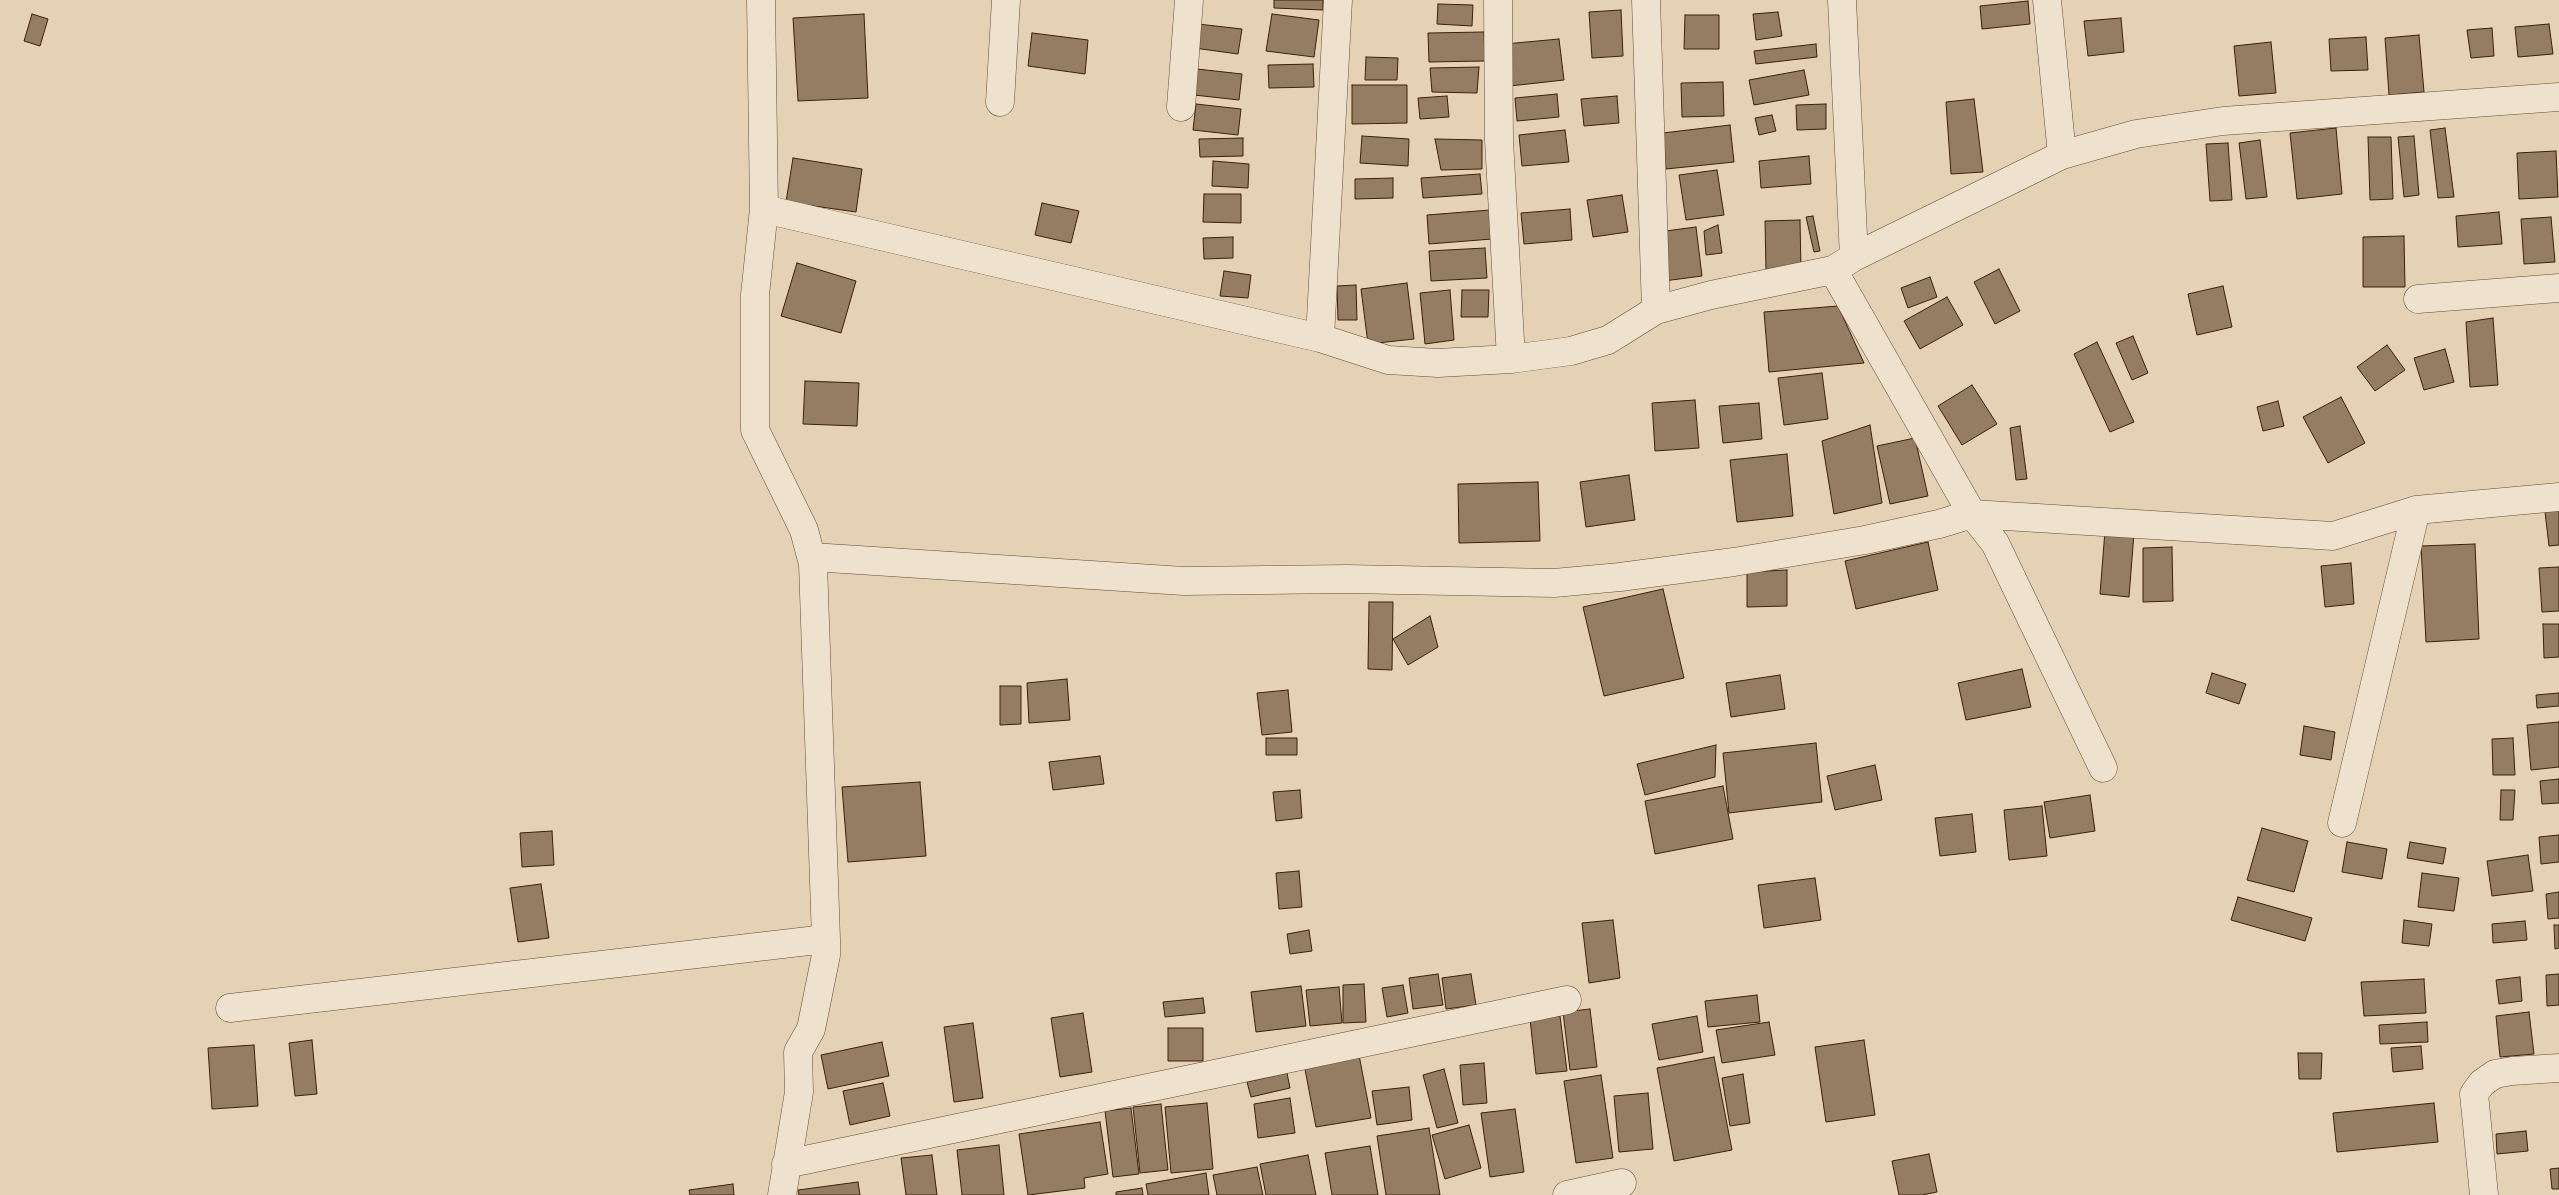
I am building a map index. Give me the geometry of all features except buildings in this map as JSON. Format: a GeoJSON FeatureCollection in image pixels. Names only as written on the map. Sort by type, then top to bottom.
{"type":"FeatureCollection","features":[{"type":"Feature","properties":{"kind":"street"},"geometry":{"type":"LineString","coordinates":[[761,0],[764,209],[756,295],[755,430],[804,530],[812,556],[826,939],[826,955],[811,1029],[798,1052],[799,1092],[782,1195]]}},
{"type":"Feature","properties":{"kind":"street"},"geometry":{"type":"LineString","coordinates":[[1000,102],[1006,0]]}},
{"type":"Feature","properties":{"kind":"street"},"geometry":{"type":"LineString","coordinates":[[1181,107],[1189,0]]}},
{"type":"Feature","properties":{"kind":"street"},"geometry":{"type":"LineString","coordinates":[[1320,338],[1338,0]]}},
{"type":"Feature","properties":{"kind":"street"},"geometry":{"type":"LineString","coordinates":[[1498,0],[1499,140],[1511,360]]}},
{"type":"Feature","properties":{"kind":"street"},"geometry":{"type":"LineString","coordinates":[[1646,0],[1656,310]]}},
{"type":"Feature","properties":{"kind":"street"},"geometry":{"type":"LineString","coordinates":[[1842,0],[1844,263],[1972,514],[1995,543],[2103,768]]}},
{"type":"Feature","properties":{"kind":"street"},"geometry":{"type":"LineString","coordinates":[[2048,0],[2062,155]]}},
{"type":"Feature","properties":{"kind":"street"},"geometry":{"type":"LineString","coordinates":[[764,209],[1320,338],[1388,360],[1438,363],[1511,360],[1571,351],[1608,340],[1656,310],[1844,263],[2062,155],[2136,134],[2223,121],[2559,97]]}},
{"type":"Feature","properties":{"kind":"street"},"geometry":{"type":"LineString","coordinates":[[2418,299],[2559,288]]}},
{"type":"Feature","properties":{"kind":"street"},"geometry":{"type":"LineString","coordinates":[[812,556],[1184,581],[1346,579],[1554,583],[1620,577],[1743,560],[1865,540],[1939,524],[1972,514],[2333,536],[2416,510],[2559,497]]}},
{"type":"Feature","properties":{"kind":"street"},"geometry":{"type":"LineString","coordinates":[[2342,824],[2416,510]]}},
{"type":"Feature","properties":{"kind":"street"},"geometry":{"type":"LineString","coordinates":[[230,1008],[826,939]]}},
{"type":"Feature","properties":{"kind":"street"},"geometry":{"type":"LineString","coordinates":[[786,1164],[1567,1000]]}},
{"type":"Feature","properties":{"kind":"street"},"geometry":{"type":"LineString","coordinates":[[2484,1195],[2474,1094],[2482,1083],[2495,1074],[2512,1070],[2559,1068]]}},
{"type":"Feature","properties":{"kind":"street"},"geometry":{"type":"LineString","coordinates":[[1567,1195],[1622,1183]]}}]}
